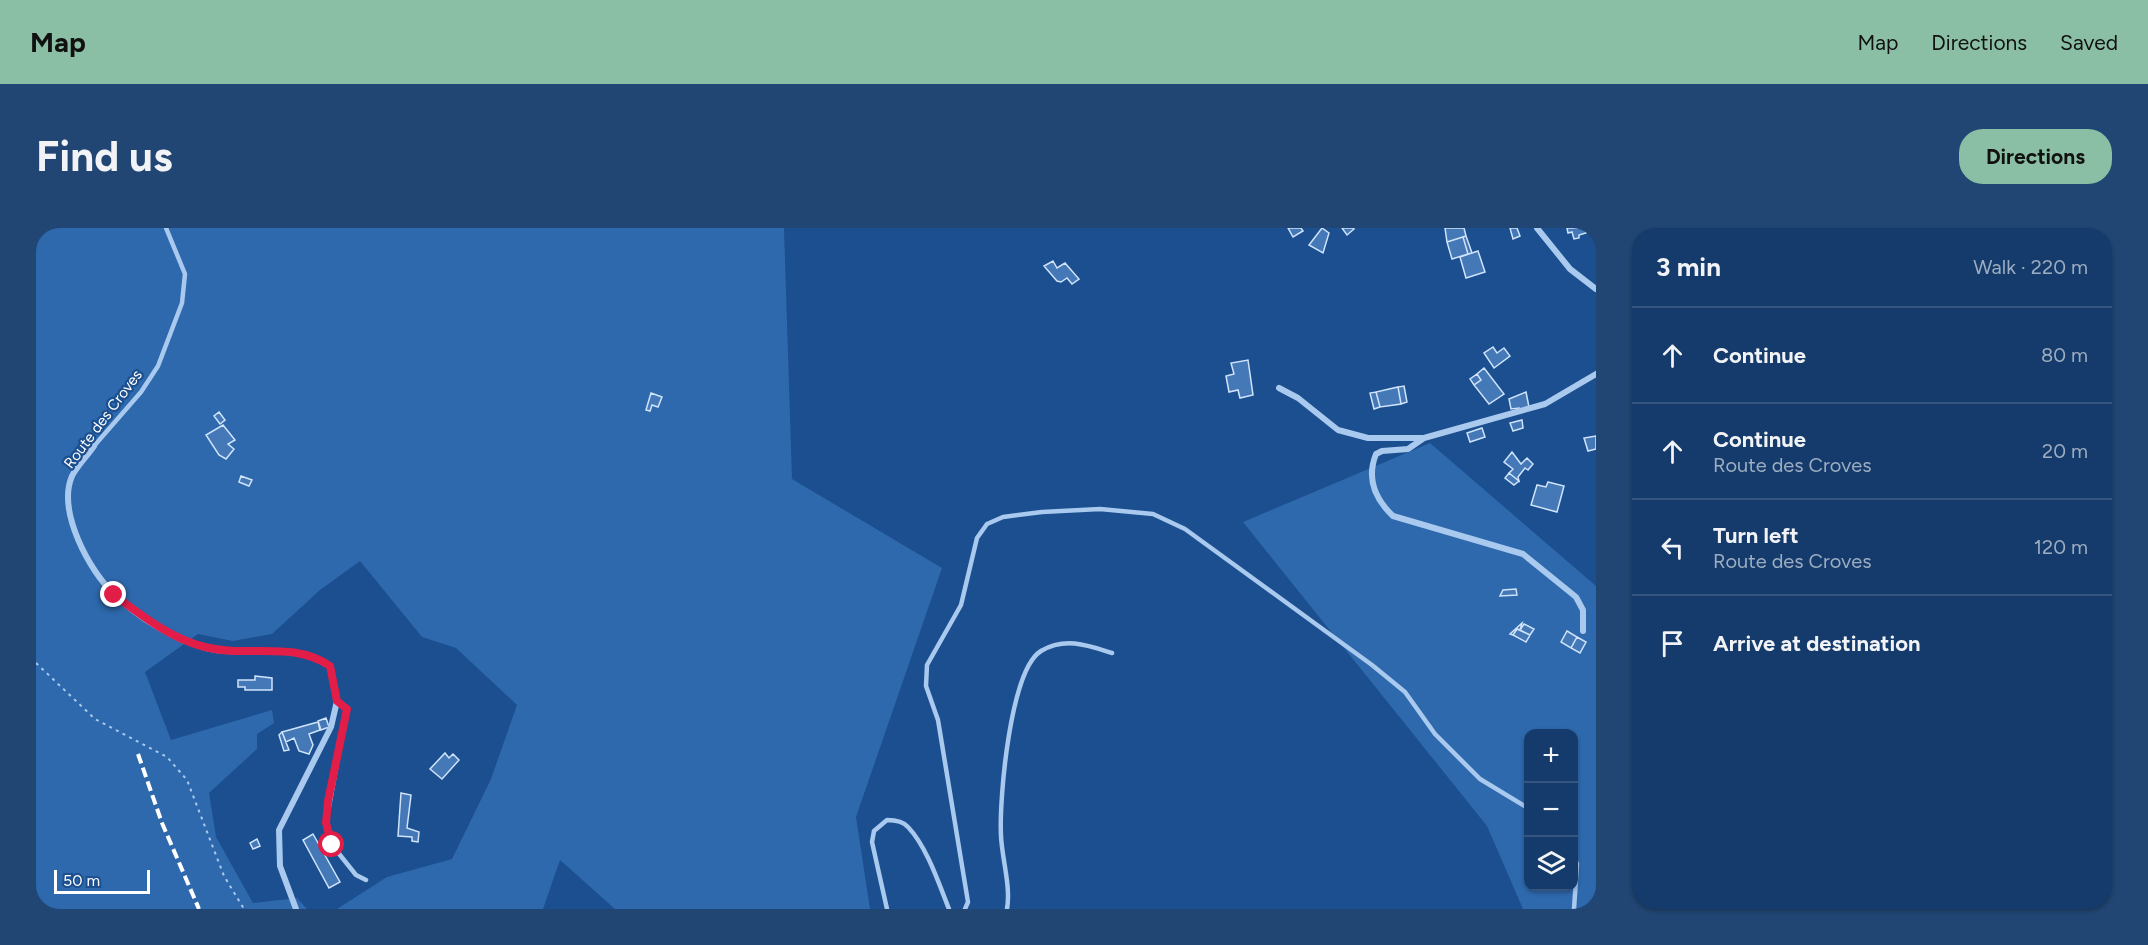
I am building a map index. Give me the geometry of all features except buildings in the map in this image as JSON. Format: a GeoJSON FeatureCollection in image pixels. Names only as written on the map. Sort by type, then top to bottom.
{"type":"FeatureCollection","features":[{"type":"Feature","properties":{"kind":"street"},"geometry":{"type":"LineString","coordinates":[[1537,228],[1570,269],[1596,290]]}},
{"type":"Feature","properties":{"kind":"street"},"geometry":{"type":"LineString","coordinates":[[1280,388],[1298,398],[1338,430],[1368,438],[1424,438],[1545,404],[1596,374]]}},
{"type":"Feature","properties":{"kind":"street"},"geometry":{"type":"LineString","coordinates":[[1424,438],[1408,449],[1382,451],[1376,454],[1373,490],[1378,501],[1393,516],[1523,554],[1576,597],[1583,610],[1583,631]]}},
{"type":"Feature","properties":{"kind":"street","name":"Route des Croves"},"geometry":{"type":"LineString","coordinates":[[94,446],[72,476],[68,501],[75,533],[92,566],[114,595],[176,636],[206,648],[255,653],[299,651],[316,656],[330,666],[337,701],[331,727],[319,756],[279,830],[280,866],[296,909]]}},
{"type":"Feature","properties":{"kind":"lane","name":"Route des Croves"},"geometry":{"type":"LineString","coordinates":[[94,446],[141,392],[158,366],[183,303],[185,274],[166,228]]}},
{"type":"Feature","properties":{"kind":"lane"},"geometry":{"type":"LineString","coordinates":[[965,909],[968,902],[938,720],[926,686],[927,665],[961,605],[977,538],[987,524],[1003,517],[1100,509],[1154,514],[1185,528],[1372,665],[1405,692],[1435,734],[1480,779],[1524,806]]}},
{"type":"Feature","properties":{"kind":"lane"},"geometry":{"type":"LineString","coordinates":[[1007,909],[1001,834],[1014,701],[1023,673],[1039,652],[1057,644],[1080,643],[1112,653]]}},
{"type":"Feature","properties":{"kind":"lane"},"geometry":{"type":"LineString","coordinates":[[337,701],[347,709],[326,823],[332,845],[356,875],[366,880]]}},
{"type":"Feature","properties":{"kind":"lane"},"geometry":{"type":"LineString","coordinates":[[887,909],[872,842],[874,831],[886,819],[898,821],[908,827],[931,867],[949,909]]}},
{"type":"Feature","properties":{"kind":"lane"},"geometry":{"type":"LineString","coordinates":[[1574,909],[1575,891]]}},
{"type":"Feature","properties":{"kind":"path"},"geometry":{"type":"LineString","coordinates":[[36,663],[95,719],[167,757],[187,780],[224,876],[244,909]]}},
{"type":"Feature","properties":{"kind":"shaded area"},"geometry":{"type":"Polygon","coordinates":[[[36,228],[784,228],[792,479],[942,568],[856,817],[870,909],[615,909],[560,860],[543,909],[337,909],[387,877],[452,859],[491,779],[517,705],[456,648],[422,637],[360,561],[320,590],[272,634],[233,641],[198,634],[145,672],[171,740],[272,710],[274,723],[257,734],[257,749],[209,793],[216,837],[253,903],[297,898],[307,909],[36,909],[36,228]]]}},
{"type":"Feature","properties":{"kind":"shaded area"},"geometry":{"type":"Polygon","coordinates":[[[1430,443],[1596,586],[1596,909],[1523,909],[1487,826],[1243,522],[1430,443]]]}},
{"type":"Feature","properties":{"kind":"railway"},"geometry":{"type":"LineString","coordinates":[[138,754],[162,823],[199,909]]}},
{"type":"Feature","properties":{"kind":"route"},"geometry":{"type":"LineString","coordinates":[[114,595],[176,636],[206,648],[255,653],[299,651],[316,656],[330,666],[336,686],[337,701],[343,703],[347,709],[328,801],[326,823],[332,845]]}}]}
